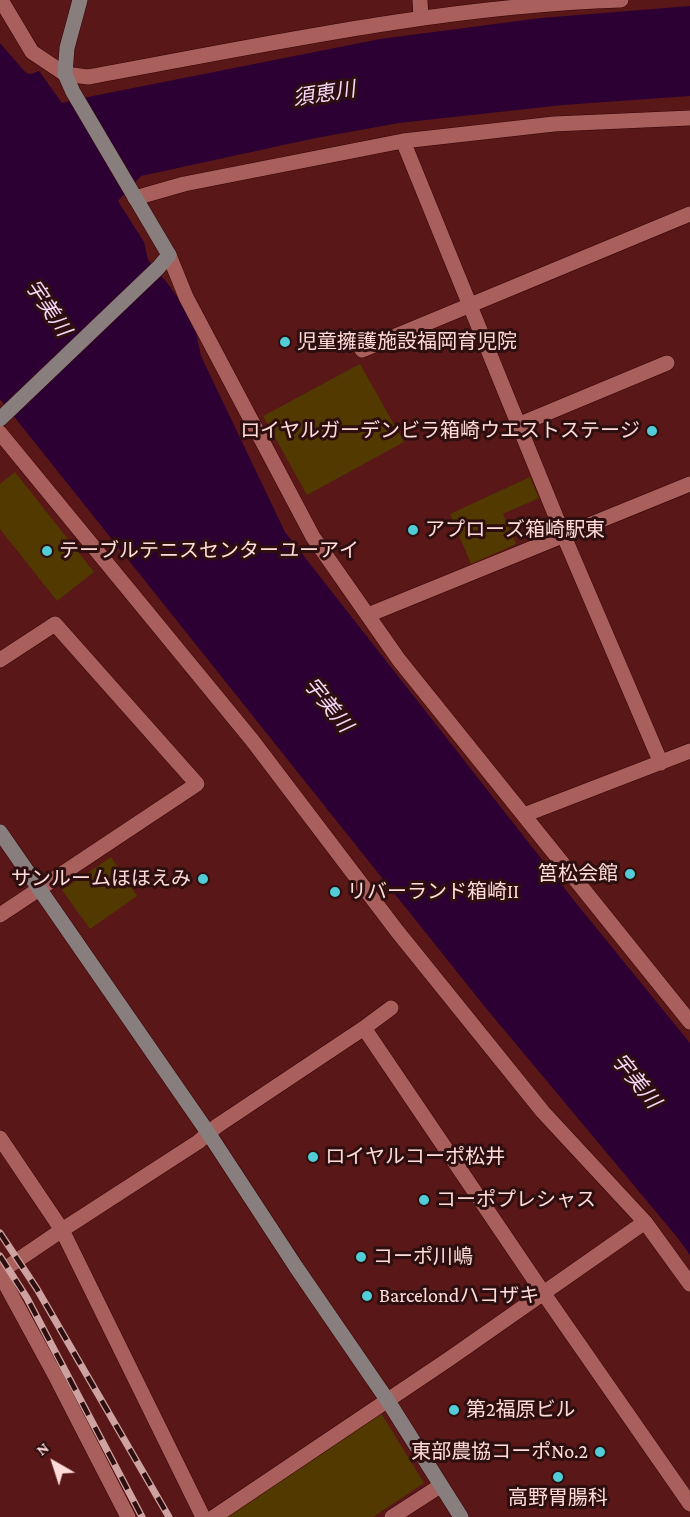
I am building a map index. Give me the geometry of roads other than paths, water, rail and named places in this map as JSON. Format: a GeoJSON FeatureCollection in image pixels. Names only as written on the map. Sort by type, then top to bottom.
{"type":"FeatureCollection","features":[{"type":"Feature","properties":{"kind":"street"},"geometry":{"type":"LineString","coordinates":[[1,0],[32,52],[65,74],[88,77],[421,18],[574,2],[621,0]]}},
{"type":"Feature","properties":{"kind":"street"},"geometry":{"type":"LineString","coordinates":[[80,0],[67,48],[65,74],[73,92],[169,255],[186,297],[313,537],[399,660],[690,1022]]}},
{"type":"Feature","properties":{"kind":"street"},"geometry":{"type":"LineString","coordinates":[[420,0],[421,18]]}},
{"type":"Feature","properties":{"kind":"street"},"geometry":{"type":"LineString","coordinates":[[131,192],[184,184],[403,141],[554,124],[690,118]]}},
{"type":"Feature","properties":{"kind":"street"},"geometry":{"type":"LineString","coordinates":[[403,141],[563,534],[661,763]]}},
{"type":"Feature","properties":{"kind":"street"},"geometry":{"type":"LineString","coordinates":[[362,350],[690,214]]}},
{"type":"Feature","properties":{"kind":"street"},"geometry":{"type":"LineString","coordinates":[[2,417],[169,255]]}},
{"type":"Feature","properties":{"kind":"street"},"geometry":{"type":"LineString","coordinates":[[518,425],[667,363]]}},
{"type":"Feature","properties":{"kind":"street"},"geometry":{"type":"LineString","coordinates":[[0,433],[252,740],[397,932],[543,1112],[645,1222],[690,1284]]}},
{"type":"Feature","properties":{"kind":"street"},"geometry":{"type":"LineString","coordinates":[[368,615],[690,483]]}},
{"type":"Feature","properties":{"kind":"street"},"geometry":{"type":"LineString","coordinates":[[0,660],[55,624],[197,784],[0,915]]}},
{"type":"Feature","properties":{"kind":"street"},"geometry":{"type":"LineString","coordinates":[[524,815],[690,751]]}},
{"type":"Feature","properties":{"kind":"street"},"geometry":{"type":"LineString","coordinates":[[0,832],[209,1134],[388,1401],[461,1517]]}},
{"type":"Feature","properties":{"kind":"street"},"geometry":{"type":"LineString","coordinates":[[128,1517],[0,1273],[209,1134],[217,1126],[391,1008]]}},
{"type":"Feature","properties":{"kind":"street"},"geometry":{"type":"LineString","coordinates":[[364,1028],[690,1504]]}},
{"type":"Feature","properties":{"kind":"street"},"geometry":{"type":"LineString","coordinates":[[0,1138],[62,1230],[203,1517]]}},
{"type":"Feature","properties":{"kind":"street"},"geometry":{"type":"LineString","coordinates":[[214,1517],[388,1401],[645,1222]]}},
{"type":"Feature","properties":{"kind":"street"},"geometry":{"type":"LineString","coordinates":[[392,1517],[440,1486]]}},
{"type":"Feature","properties":{"kind":"water"},"geometry":{"type":"Polygon","coordinates":[[[690,6],[690,96],[563,105],[399,123],[316,138],[141,176],[118,201],[144,242],[148,260],[187,311],[196,332],[201,356],[285,532],[576,903],[690,1043],[690,1255],[485,1007],[0,399],[0,43],[26,73],[39,71],[62,103],[380,39],[541,18],[690,6]]]}},
{"type":"Feature","properties":{"kind":"railway"},"geometry":{"type":"LineString","coordinates":[[0,1233],[37,1289],[169,1517]]}},
{"type":"Feature","properties":{"kind":"railway"},"geometry":{"type":"LineString","coordinates":[[0,1256],[27,1298],[142,1517]]}},
{"type":"Feature","properties":{"kind":"place","name":"児童擁護施設福岡育児院"},"geometry":{"type":"Point","coordinates":[285,342]}},
{"type":"Feature","properties":{"kind":"place","name":"ロイヤルガーデンビラ箱崎ウエストステージ"},"geometry":{"type":"Point","coordinates":[652,431]}},
{"type":"Feature","properties":{"kind":"place","name":"アプローズ箱崎駅東"},"geometry":{"type":"Point","coordinates":[413,530]}},
{"type":"Feature","properties":{"kind":"place","name":"テーブルテニスセンターユーアイ"},"geometry":{"type":"Point","coordinates":[47,551]}},
{"type":"Feature","properties":{"kind":"place","name":"筥松会館"},"geometry":{"type":"Point","coordinates":[630,874]}},
{"type":"Feature","properties":{"kind":"place","name":"サンルームほほえみ"},"geometry":{"type":"Point","coordinates":[203,879]}},
{"type":"Feature","properties":{"kind":"place","name":"リバーランド箱崎II"},"geometry":{"type":"Point","coordinates":[335,892]}},
{"type":"Feature","properties":{"kind":"place","name":"ロイヤルコーポ松井"},"geometry":{"type":"Point","coordinates":[313,1157]}},
{"type":"Feature","properties":{"kind":"place","name":"コーポプレシャス"},"geometry":{"type":"Point","coordinates":[424,1200]}},
{"type":"Feature","properties":{"kind":"place","name":"コーポ川嶋"},"geometry":{"type":"Point","coordinates":[361,1257]}},
{"type":"Feature","properties":{"kind":"place","name":"Barcelondハコザキ"},"geometry":{"type":"Point","coordinates":[367,1296]}},
{"type":"Feature","properties":{"kind":"place","name":"第2福原ビル"},"geometry":{"type":"Point","coordinates":[454,1410]}},
{"type":"Feature","properties":{"kind":"place","name":"東部農協コーポNo.2"},"geometry":{"type":"Point","coordinates":[600,1452]}},
{"type":"Feature","properties":{"kind":"place","name":"高野胃腸科"},"geometry":{"type":"Point","coordinates":[558,1477]}},
{"type":"Feature","properties":{"kind":"water label","name":"須恵川"},"geometry":{"type":"Point","coordinates":[324,94]}},
{"type":"Feature","properties":{"kind":"water label","name":"宇美川"},"geometry":{"type":"Point","coordinates":[48,308]}},
{"type":"Feature","properties":{"kind":"water label","name":"宇美川"},"geometry":{"type":"Point","coordinates":[328,705]}},
{"type":"Feature","properties":{"kind":"water label","name":"宇美川"},"geometry":{"type":"Point","coordinates":[636,1081]}}]}
